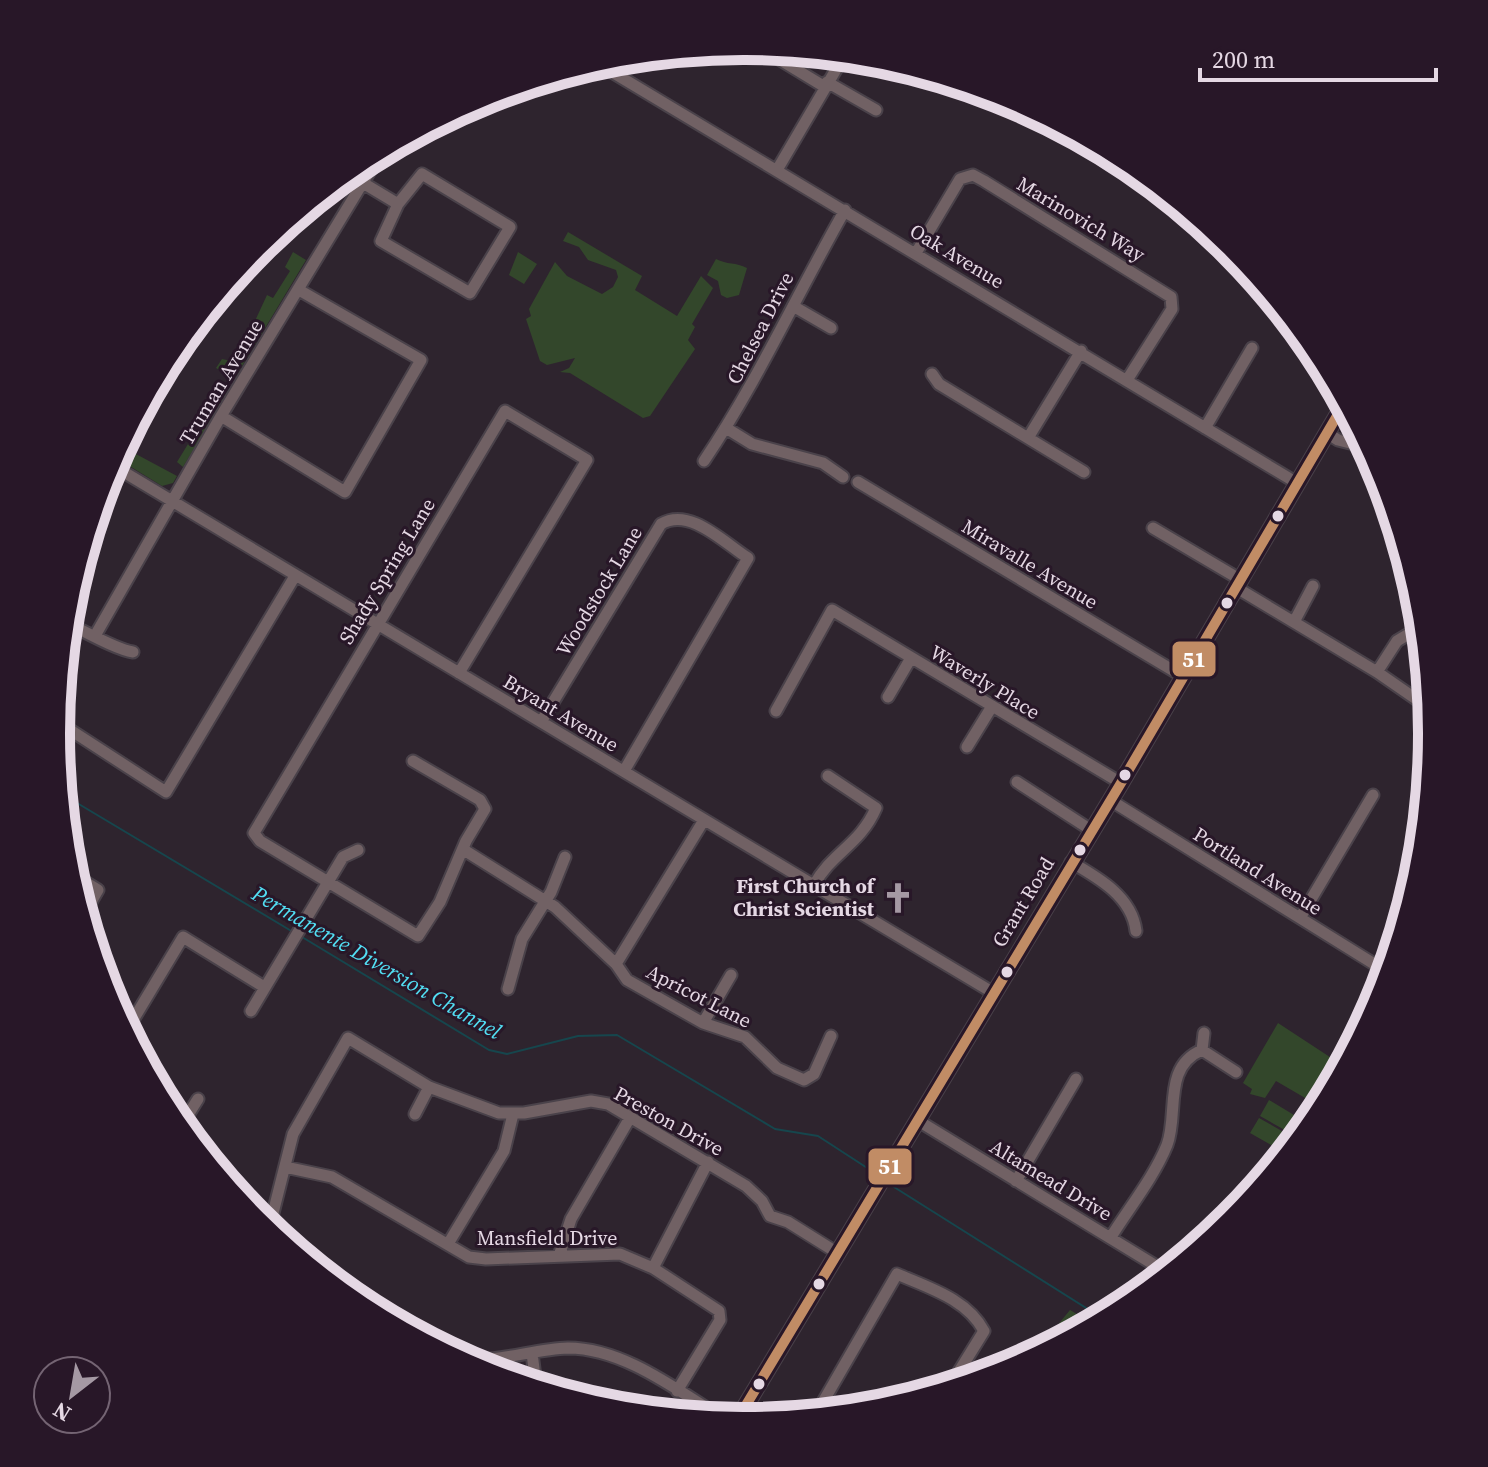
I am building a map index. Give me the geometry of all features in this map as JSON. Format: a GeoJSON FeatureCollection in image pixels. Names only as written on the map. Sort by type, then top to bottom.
{"type":"FeatureCollection","features":[{"type":"Feature","properties":{"kind":"main road","name":"Grant Road"},"geometry":{"type":"LineString","coordinates":[[745,1407],[992,992],[1121,783],[1337,416]]}},
{"type":"Feature","properties":{"kind":"street"},"geometry":{"type":"LineString","coordinates":[[784,61],[876,110]]}},
{"type":"Feature","properties":{"kind":"street"},"geometry":{"type":"LineString","coordinates":[[777,170],[837,67]]}},
{"type":"Feature","properties":{"kind":"street","name":"Oak Avenue"},"geometry":{"type":"LineString","coordinates":[[614,73],[1297,483]]}},
{"type":"Feature","properties":{"kind":"street"},"geometry":{"type":"LineString","coordinates":[[422,174],[510,227],[470,293],[381,241],[398,204],[422,174]]}},
{"type":"Feature","properties":{"kind":"street","name":"Marinovich Way"},"geometry":{"type":"LineString","coordinates":[[916,253],[960,179],[973,175],[997,188],[1171,297],[1172,309],[1127,380]]}},
{"type":"Feature","properties":{"kind":"street","name":"Truman Avenue"},"geometry":{"type":"LineString","coordinates":[[96,634],[221,416],[367,176]]}},
{"type":"Feature","properties":{"kind":"street"},"geometry":{"type":"LineString","coordinates":[[363,183],[398,204]]}},
{"type":"Feature","properties":{"kind":"street","name":"Chelsea Drive"},"geometry":{"type":"LineString","coordinates":[[704,461],[780,337],[793,306],[845,210]]}},
{"type":"Feature","properties":{"kind":"street"},"geometry":{"type":"LineString","coordinates":[[221,416],[345,492],[421,360],[299,290]]}},
{"type":"Feature","properties":{"kind":"street"},"geometry":{"type":"LineString","coordinates":[[793,306],[831,328]]}},
{"type":"Feature","properties":{"kind":"street"},"geometry":{"type":"LineString","coordinates":[[1205,428],[1252,348]]}},
{"type":"Feature","properties":{"kind":"street"},"geometry":{"type":"LineString","coordinates":[[1028,438],[1081,351]]}},
{"type":"Feature","properties":{"kind":"street"},"geometry":{"type":"LineString","coordinates":[[932,374],[939,384],[1084,472]]}},
{"type":"Feature","properties":{"kind":"street","name":"Shady Spring Lane"},"geometry":{"type":"LineString","coordinates":[[328,882],[260,841],[254,833],[505,411],[587,460],[459,673]]}},
{"type":"Feature","properties":{"kind":"street"},"geometry":{"type":"LineString","coordinates":[[726,428],[752,444],[777,454],[823,463],[843,477]]}},
{"type":"Feature","properties":{"kind":"street"},"geometry":{"type":"LineString","coordinates":[[1327,433],[1351,443]]}},
{"type":"Feature","properties":{"kind":"street","name":"Bryant Avenue"},"geometry":{"type":"LineString","coordinates":[[124,472],[992,992]]}},
{"type":"Feature","properties":{"kind":"street","name":"Miravalle Avenue"},"geometry":{"type":"LineString","coordinates":[[858,482],[1184,677]]}},
{"type":"Feature","properties":{"kind":"street","name":"Woodstock Lane"},"geometry":{"type":"LineString","coordinates":[[541,722],[661,524],[672,517],[686,518],[748,558],[624,771]]}},
{"type":"Feature","properties":{"kind":"street"},"geometry":{"type":"LineString","coordinates":[[1153,528],[1416,699]]}},
{"type":"Feature","properties":{"kind":"street"},"geometry":{"type":"LineString","coordinates":[[70,730],[166,792],[295,576]]}},
{"type":"Feature","properties":{"kind":"street"},"geometry":{"type":"LineString","coordinates":[[1294,622],[1313,586]]}},
{"type":"Feature","properties":{"kind":"street","name":"Waverly Place"},"geometry":{"type":"LineString","coordinates":[[776,711],[832,610],[991,708],[1121,783]]}},
{"type":"Feature","properties":{"kind":"street"},"geometry":{"type":"LineString","coordinates":[[79,628],[96,634],[122,651],[133,652]]}},
{"type":"Feature","properties":{"kind":"street"},"geometry":{"type":"LineString","coordinates":[[1377,672],[1397,641],[1407,635]]}},
{"type":"Feature","properties":{"kind":"street"},"geometry":{"type":"LineString","coordinates":[[888,697],[911,658]]}},
{"type":"Feature","properties":{"kind":"street"},"geometry":{"type":"LineString","coordinates":[[967,747],[991,708]]}},
{"type":"Feature","properties":{"kind":"street"},"geometry":{"type":"LineString","coordinates":[[328,882],[418,936],[440,902],[483,814],[484,805],[413,761]]}},
{"type":"Feature","properties":{"kind":"street"},"geometry":{"type":"LineString","coordinates":[[814,885],[827,865],[858,840],[876,808],[828,776]]}},
{"type":"Feature","properties":{"kind":"street"},"geometry":{"type":"LineString","coordinates":[[1017,782],[1091,830]]}},
{"type":"Feature","properties":{"kind":"street"},"geometry":{"type":"LineString","coordinates":[[1300,918],[1373,795]]}},
{"type":"Feature","properties":{"kind":"street","name":"Portland Avenue"},"geometry":{"type":"LineString","coordinates":[[1110,800],[1376,965]]}},
{"type":"Feature","properties":{"kind":"street"},"geometry":{"type":"LineString","coordinates":[[616,964],[704,820]]}},
{"type":"Feature","properties":{"kind":"street"},"geometry":{"type":"LineString","coordinates":[[251,1011],[343,857],[358,850]]}},
{"type":"Feature","properties":{"kind":"street","name":"Apricot Lane"},"geometry":{"type":"LineString","coordinates":[[464,850],[546,901],[616,964],[627,980],[703,1023],[745,1037],[777,1068],[804,1080],[814,1074],[831,1036]]}},
{"type":"Feature","properties":{"kind":"street"},"geometry":{"type":"LineString","coordinates":[[508,989],[522,939],[546,901],[565,857]]}},
{"type":"Feature","properties":{"kind":"street"},"geometry":{"type":"LineString","coordinates":[[1071,862],[1123,898],[1134,914],[1136,931]]}},
{"type":"Feature","properties":{"kind":"street"},"geometry":{"type":"LineString","coordinates":[[87,883],[98,890],[91,901]]}},
{"type":"Feature","properties":{"kind":"street"},"geometry":{"type":"LineString","coordinates":[[134,1018],[183,937],[264,987]]}},
{"type":"Feature","properties":{"kind":"street"},"geometry":{"type":"LineString","coordinates":[[703,1023],[731,975]]}},
{"type":"Feature","properties":{"kind":"street"},"geometry":{"type":"LineString","coordinates":[[1202,1050],[1204,1033]]}},
{"type":"Feature","properties":{"kind":"street","name":"Preston Drive"},"geometry":{"type":"LineString","coordinates":[[273,1214],[293,1134],[348,1038],[429,1087],[499,1113],[513,1114],[591,1101],[608,1104],[746,1186],[762,1201],[770,1216],[788,1222],[836,1252]]}},
{"type":"Feature","properties":{"kind":"street"},"geometry":{"type":"LineString","coordinates":[[1202,1050],[1236,1072]]}},
{"type":"Feature","properties":{"kind":"street"},"geometry":{"type":"LineString","coordinates":[[1111,1237],[1166,1149],[1173,1087],[1193,1055],[1202,1050]]}},
{"type":"Feature","properties":{"kind":"street"},"geometry":{"type":"LineString","coordinates":[[1016,1181],[1076,1079]]}},
{"type":"Feature","properties":{"kind":"street"},"geometry":{"type":"LineString","coordinates":[[415,1114],[429,1087]]}},
{"type":"Feature","properties":{"kind":"street"},"geometry":{"type":"LineString","coordinates":[[188,1114],[198,1099]]}},
{"type":"Feature","properties":{"kind":"street"},"geometry":{"type":"LineString","coordinates":[[448,1244],[504,1151],[513,1114]]}},
{"type":"Feature","properties":{"kind":"street"},"geometry":{"type":"LineString","coordinates":[[559,1256],[571,1219],[631,1116]]}},
{"type":"Feature","properties":{"kind":"street","name":"Altamead Drive"},"geometry":{"type":"LineString","coordinates":[[917,1120],[1156,1266]]}},
{"type":"Feature","properties":{"kind":"street"},"geometry":{"type":"LineString","coordinates":[[653,1268],[708,1162]]}},
{"type":"Feature","properties":{"kind":"street","name":"Mansfield Drive"},"geometry":{"type":"LineString","coordinates":[[285,1167],[332,1177],[469,1257],[620,1254],[653,1268],[719,1311],[720,1320],[677,1391]]}},
{"type":"Feature","properties":{"kind":"street"},"geometry":{"type":"LineString","coordinates":[[823,1402],[897,1274],[947,1295],[976,1315],[984,1331],[959,1371]]}},
{"type":"Feature","properties":{"kind":"street"},"geometry":{"type":"LineString","coordinates":[[488,1357],[566,1348],[593,1350],[622,1359],[702,1406]]}},
{"type":"Feature","properties":{"kind":"street"},"geometry":{"type":"LineString","coordinates":[[532,1353],[535,1373]]}},
{"type":"Feature","properties":{"kind":"green space"},"geometry":{"type":"Polygon","coordinates":[[[568,232],[642,276],[635,290],[677,316],[701,276],[713,288],[692,324],[695,327],[688,340],[695,349],[650,416],[643,418],[570,373],[560,372],[569,368],[575,358],[547,365],[540,361],[526,319],[531,316],[529,309],[555,262],[567,276],[602,294],[613,287],[618,277],[616,270],[588,260],[579,247],[563,241],[568,232]]]}},
{"type":"Feature","properties":{"kind":"green space"},"geometry":{"type":"Polygon","coordinates":[[[293,252],[306,260],[235,378],[216,368],[222,359],[236,362],[267,295],[273,298],[290,271],[285,267],[293,252]]]}},
{"type":"Feature","properties":{"kind":"green space"},"geometry":{"type":"Polygon","coordinates":[[[518,252],[537,264],[524,284],[509,275],[518,252]]]}},
{"type":"Feature","properties":{"kind":"green space"},"geometry":{"type":"Polygon","coordinates":[[[716,259],[747,268],[739,295],[727,298],[721,295],[718,281],[707,275],[716,259]]]}},
{"type":"Feature","properties":{"kind":"green space"},"geometry":{"type":"Polygon","coordinates":[[[223,387],[229,390],[183,467],[177,462],[223,387]]]}},
{"type":"Feature","properties":{"kind":"green space"},"geometry":{"type":"Polygon","coordinates":[[[134,450],[177,476],[173,483],[162,486],[127,465],[134,450]]]}},
{"type":"Feature","properties":{"kind":"green space"},"geometry":{"type":"Polygon","coordinates":[[[1278,1023],[1333,1059],[1309,1100],[1276,1081],[1265,1098],[1250,1094],[1252,1089],[1243,1083],[1278,1023]]]}},
{"type":"Feature","properties":{"kind":"green space"},"geometry":{"type":"Polygon","coordinates":[[[1269,1100],[1297,1117],[1287,1131],[1260,1116],[1269,1100]]]}},
{"type":"Feature","properties":{"kind":"green space"},"geometry":{"type":"Polygon","coordinates":[[[1259,1118],[1286,1133],[1275,1147],[1250,1133],[1259,1118]]]}},
{"type":"Feature","properties":{"kind":"green space"},"geometry":{"type":"Polygon","coordinates":[[[1070,1310],[1081,1317],[1081,1317],[1051,1333],[1070,1310]]]}},
{"type":"Feature","properties":{"kind":"waterway","name":"Permanente Diversion Channel"},"geometry":{"type":"LineString","coordinates":[[74,801],[293,932]]}},
{"type":"Feature","properties":{"kind":"waterway","name":"Permanente Diversion Channel"},"geometry":{"type":"LineString","coordinates":[[302,937],[489,1050],[507,1054],[578,1036],[617,1035],[775,1129],[818,1136],[878,1175]]}},
{"type":"Feature","properties":{"kind":"waterway","name":"Permanente Diversion Channel"},"geometry":{"type":"LineString","coordinates":[[886,1182],[1091,1311]]}},
{"type":"Feature","properties":{"kind":"transit line","name":"51"},"geometry":{"type":"LineString","coordinates":[[745,1407],[1121,783],[1337,416]]}},
{"type":"Feature","properties":{"kind":"place","name":"First Church of Christ Scientist"},"geometry":{"type":"Point","coordinates":[898,898]}}]}
